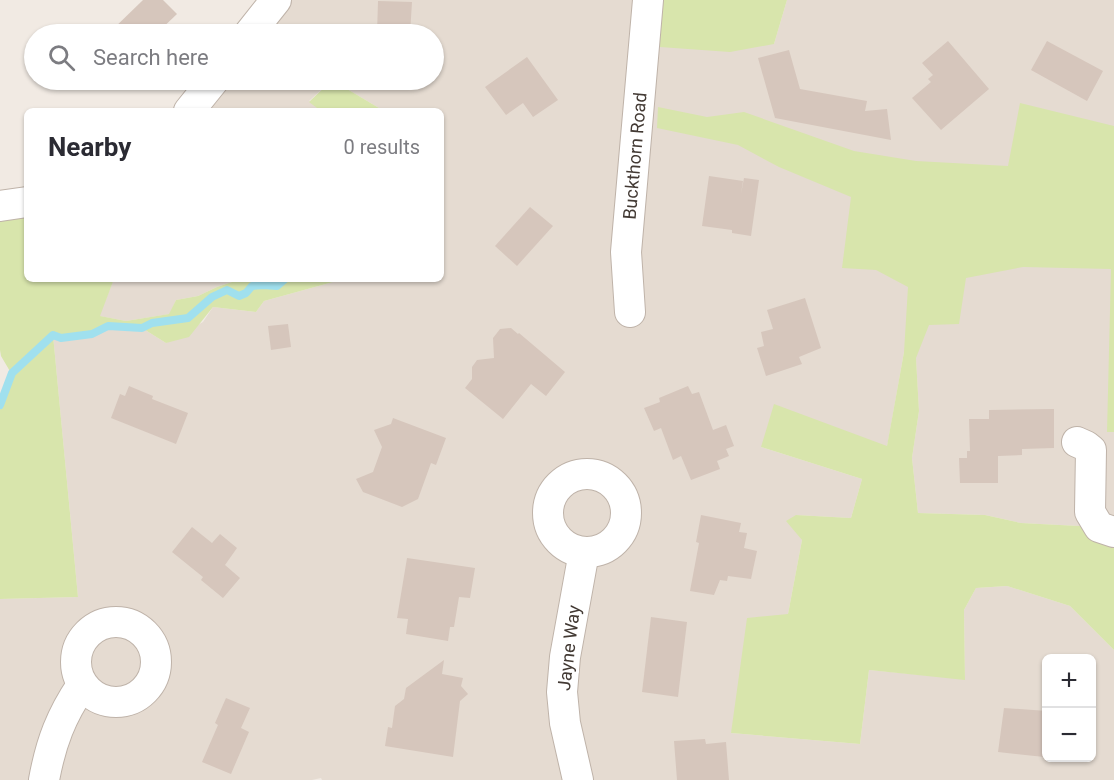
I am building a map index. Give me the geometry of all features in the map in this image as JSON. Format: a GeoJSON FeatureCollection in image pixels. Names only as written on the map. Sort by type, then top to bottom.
{"type":"FeatureCollection","features":[{"type":"Feature","properties":{"kind":"street"},"geometry":{"type":"LineString","coordinates":[[257,24],[276,0]]}},
{"type":"Feature","properties":{"kind":"street","name":"Buckthorn Road"},"geometry":{"type":"LineString","coordinates":[[630,312],[626,252],[648,0]]}},
{"type":"Feature","properties":{"kind":"street"},"geometry":{"type":"LineString","coordinates":[[191,108],[206,90]]}},
{"type":"Feature","properties":{"kind":"street"},"geometry":{"type":"LineString","coordinates":[[0,206],[24,202]]}},
{"type":"Feature","properties":{"kind":"street"},"geometry":{"type":"LineString","coordinates":[[1077,442],[1090,450],[1090,512],[1100,526],[1114,532]]}},
{"type":"Feature","properties":{"kind":"street","name":"Jayne Way"},"geometry":{"type":"LineString","coordinates":[[578,780],[562,692],[565,657],[584,552]]}},
{"type":"Feature","properties":{"kind":"street"},"geometry":{"type":"LineString","coordinates":[[44,780],[48,758],[65,710],[82,685]]}},
{"type":"Feature","properties":{"kind":"shaded area"},"geometry":{"type":"Polygon","coordinates":[[[276,0],[648,0],[774,44],[787,0],[1114,0],[1114,532],[1099,527],[1021,523],[985,515],[918,513],[912,458],[919,411],[916,359],[904,352],[887,447],[761,447],[862,479],[851,518],[796,515],[802,540],[788,614],[731,733],[860,744],[869,670],[965,679],[964,610],[976,588],[1007,586],[1070,606],[1114,650],[1114,780],[322,780],[321,778],[312,780],[0,780],[0,599],[78,597],[53,335],[61,338],[92,334],[108,326],[119,325],[130,329],[142,328],[166,343],[203,322],[213,307],[256,312],[264,301],[333,282],[444,282],[444,108],[379,108],[349,90],[444,90],[444,24],[257,24],[276,0]]]}},
{"type":"Feature","properties":{"kind":"shaded area"},"geometry":{"type":"Polygon","coordinates":[[[210,90],[321,90],[309,101],[317,108],[202,108],[210,90]]]}},
{"type":"Feature","properties":{"kind":"shaded area"},"geometry":{"type":"Polygon","coordinates":[[[113,282],[232,282],[198,296],[176,300],[170,314],[126,321],[99,316],[113,282]]]}},
{"type":"Feature","properties":{"kind":"green space"},"geometry":{"type":"Polygon","coordinates":[[[648,0],[787,0],[774,44],[730,52],[646,46],[648,0]]]}},
{"type":"Feature","properties":{"kind":"green space"},"geometry":{"type":"Polygon","coordinates":[[[322,90],[349,90],[379,108],[317,108],[309,102],[322,90]]]}},
{"type":"Feature","properties":{"kind":"green space"},"geometry":{"type":"Polygon","coordinates":[[[1020,103],[1114,126],[1114,432],[1107,432],[1111,269],[1023,267],[966,278],[959,324],[929,325],[916,358],[919,411],[912,458],[918,513],[985,515],[1021,523],[1099,527],[1114,532],[1114,650],[1070,606],[1007,586],[976,588],[964,610],[965,680],[869,670],[860,744],[731,733],[747,618],[788,614],[802,540],[786,521],[796,515],[851,518],[862,479],[761,447],[774,404],[887,446],[904,352],[908,287],[876,270],[842,268],[851,197],[779,167],[738,145],[657,128],[658,107],[707,117],[744,112],[854,151],[916,161],[1008,166],[1020,103]]]}},
{"type":"Feature","properties":{"kind":"green space"},"geometry":{"type":"Polygon","coordinates":[[[24,202],[24,282],[113,282],[100,316],[126,321],[169,314],[176,300],[198,296],[232,282],[333,282],[264,301],[256,312],[213,307],[189,337],[166,343],[142,328],[130,329],[119,325],[108,326],[92,334],[61,338],[53,335],[78,597],[0,599],[0,405],[11,373],[0,350],[0,206],[24,202]]]}},
{"type":"Feature","properties":{"kind":"building"},"geometry":{"type":"Polygon","coordinates":[[[143,0],[163,0],[177,14],[166,24],[118,24],[143,0]]]}},
{"type":"Feature","properties":{"kind":"building"},"geometry":{"type":"Polygon","coordinates":[[[378,1],[412,2],[411,24],[377,24],[378,1]]]}},
{"type":"Feature","properties":{"kind":"building"},"geometry":{"type":"Polygon","coordinates":[[[948,41],[989,89],[941,130],[912,98],[931,82],[928,79],[933,75],[922,63],[948,41]]]}},
{"type":"Feature","properties":{"kind":"building"},"geometry":{"type":"Polygon","coordinates":[[[1047,41],[1103,71],[1087,101],[1031,70],[1047,41]]]}},
{"type":"Feature","properties":{"kind":"building"},"geometry":{"type":"Polygon","coordinates":[[[789,50],[800,89],[867,101],[865,111],[887,109],[891,140],[775,118],[758,58],[789,50]]]}},
{"type":"Feature","properties":{"kind":"building"},"geometry":{"type":"Polygon","coordinates":[[[527,57],[558,100],[533,117],[523,103],[506,115],[485,87],[527,57]]]}},
{"type":"Feature","properties":{"kind":"building"},"geometry":{"type":"Polygon","coordinates":[[[709,176],[743,181],[741,194],[744,178],[759,180],[751,236],[732,233],[732,230],[702,226],[709,176]]]}},
{"type":"Feature","properties":{"kind":"building"},"geometry":{"type":"Polygon","coordinates":[[[530,207],[553,226],[517,266],[495,246],[530,207]]]}},
{"type":"Feature","properties":{"kind":"building"},"geometry":{"type":"Polygon","coordinates":[[[805,298],[821,348],[799,357],[802,364],[766,376],[757,348],[764,346],[761,332],[773,329],[767,310],[805,298]]]}},
{"type":"Feature","properties":{"kind":"building"},"geometry":{"type":"Polygon","coordinates":[[[288,324],[291,347],[271,350],[268,326],[288,324]]]}},
{"type":"Feature","properties":{"kind":"building"},"geometry":{"type":"Polygon","coordinates":[[[511,328],[565,372],[546,396],[531,384],[503,419],[465,388],[472,379],[472,367],[477,360],[494,358],[493,338],[500,329],[511,328]]]}},
{"type":"Feature","properties":{"kind":"building"},"geometry":{"type":"Polygon","coordinates":[[[129,386],[153,396],[152,399],[188,413],[176,444],[111,418],[120,394],[125,396],[129,386]]]}},
{"type":"Feature","properties":{"kind":"building"},"geometry":{"type":"Polygon","coordinates":[[[688,386],[692,394],[699,392],[713,430],[726,425],[734,446],[726,449],[729,456],[717,461],[720,469],[691,480],[681,456],[673,460],[661,428],[654,431],[644,408],[660,402],[659,398],[688,386]]]}},
{"type":"Feature","properties":{"kind":"building"},"geometry":{"type":"Polygon","coordinates":[[[1054,409],[1054,448],[1022,449],[1022,455],[998,456],[998,483],[960,483],[959,458],[967,458],[967,451],[970,451],[969,419],[989,419],[989,410],[1054,409]]]}},
{"type":"Feature","properties":{"kind":"building"},"geometry":{"type":"Polygon","coordinates":[[[393,418],[446,438],[436,465],[431,463],[418,499],[402,507],[363,492],[356,479],[373,472],[382,447],[374,430],[391,424],[393,418]]]}},
{"type":"Feature","properties":{"kind":"building"},"geometry":{"type":"Polygon","coordinates":[[[701,515],[741,523],[739,532],[747,533],[744,548],[757,551],[751,579],[728,576],[727,581],[720,580],[714,595],[690,591],[699,543],[696,542],[701,515]]]}},
{"type":"Feature","properties":{"kind":"building"},"geometry":{"type":"Polygon","coordinates":[[[192,527],[212,543],[220,534],[237,548],[225,565],[240,578],[223,598],[201,580],[203,577],[172,552],[192,527]]]}},
{"type":"Feature","properties":{"kind":"building"},"geometry":{"type":"Polygon","coordinates":[[[407,558],[475,568],[470,598],[459,597],[454,627],[450,627],[448,641],[406,634],[408,619],[397,618],[407,558]]]}},
{"type":"Feature","properties":{"kind":"building"},"geometry":{"type":"Polygon","coordinates":[[[651,617],[687,622],[678,697],[642,692],[651,617]]]}},
{"type":"Feature","properties":{"kind":"building"},"geometry":{"type":"Polygon","coordinates":[[[444,660],[442,674],[463,678],[461,686],[468,694],[460,701],[453,757],[385,746],[388,727],[392,728],[395,706],[404,699],[406,688],[444,660]]]}},
{"type":"Feature","properties":{"kind":"building"},"geometry":{"type":"Polygon","coordinates":[[[226,698],[250,708],[241,728],[249,732],[231,774],[202,762],[218,725],[215,723],[226,698]]]}},
{"type":"Feature","properties":{"kind":"building"},"geometry":{"type":"Polygon","coordinates":[[[1004,708],[1042,711],[1042,757],[998,752],[1004,708]]]}},
{"type":"Feature","properties":{"kind":"building"},"geometry":{"type":"Polygon","coordinates":[[[705,739],[706,744],[726,742],[729,780],[677,780],[674,741],[705,739]]]}},
{"type":"Feature","properties":{"kind":"waterway"},"geometry":{"type":"LineString","coordinates":[[0,405],[12,373],[53,335],[61,338],[92,334],[108,326],[142,328],[152,323],[188,318],[212,297],[227,290],[239,296],[246,293],[252,286],[277,286],[282,282]]}}]}
